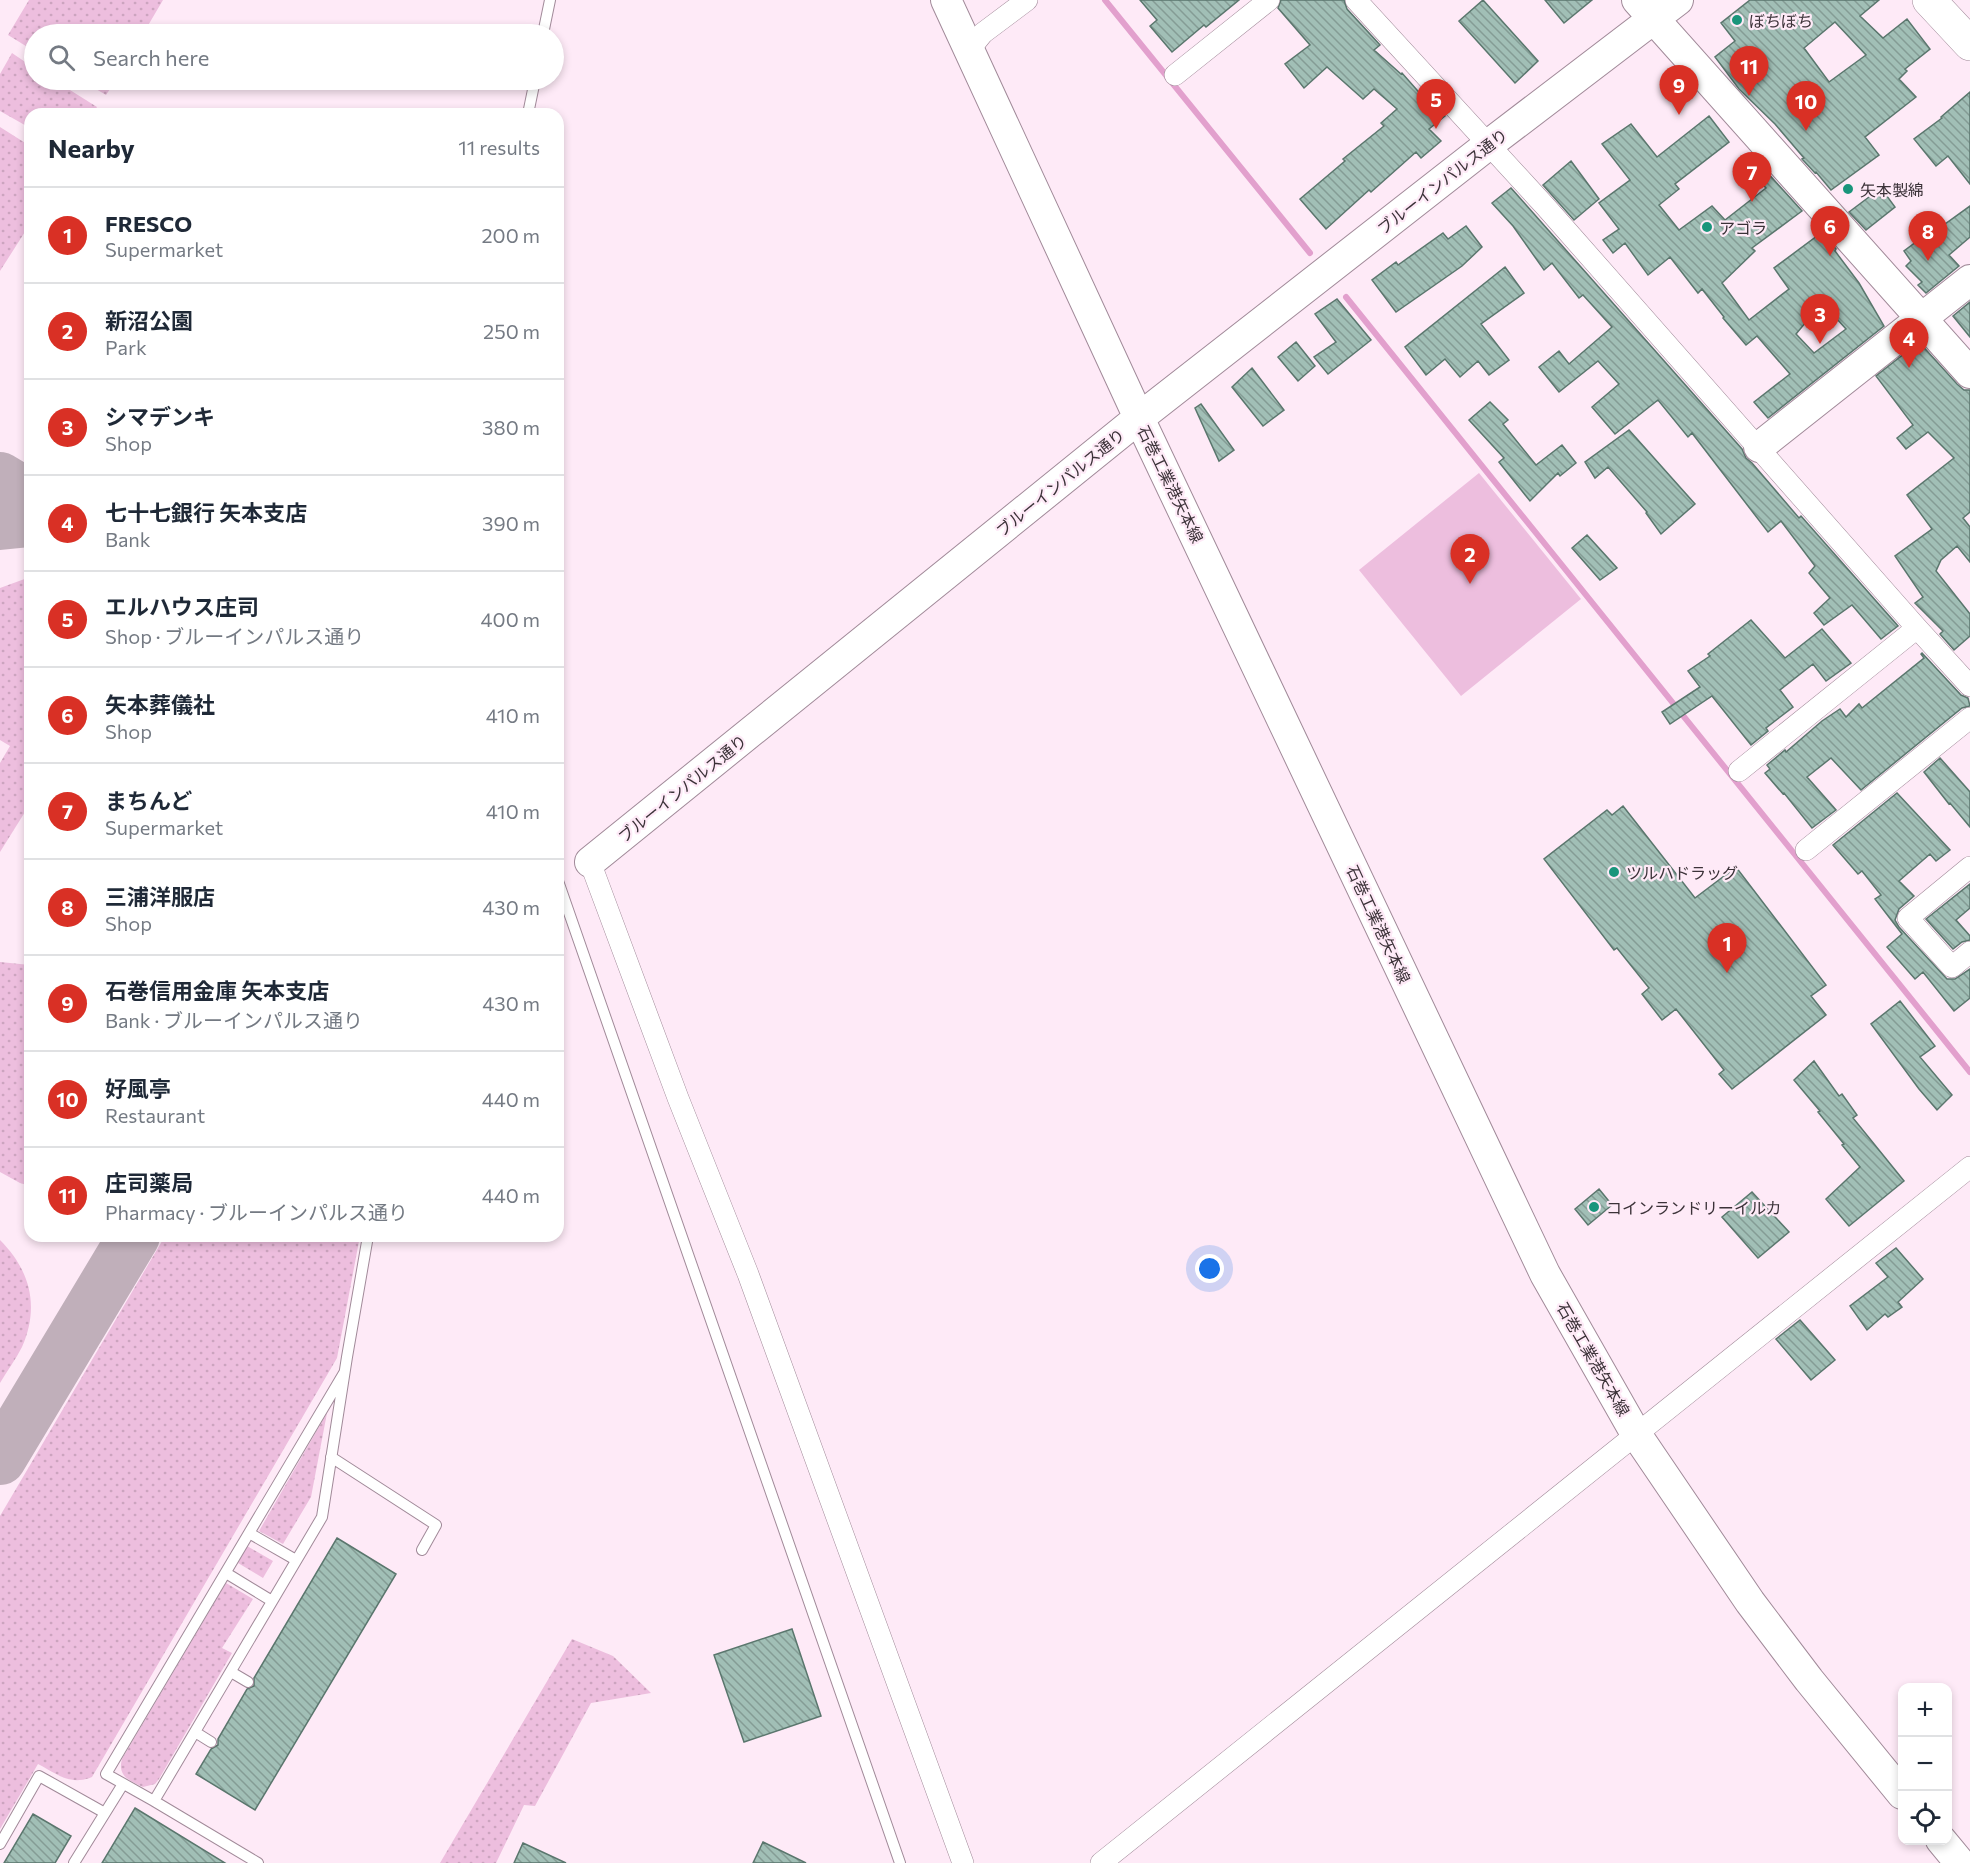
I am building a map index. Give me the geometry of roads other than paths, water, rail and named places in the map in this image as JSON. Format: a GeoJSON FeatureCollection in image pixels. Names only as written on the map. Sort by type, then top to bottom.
{"type":"FeatureCollection","features":[{"type":"Feature","properties":{"kind":"highway"},"geometry":{"type":"LineString","coordinates":[[1929,0],[1963,32]]}},
{"type":"Feature","properties":{"kind":"street","name":"石巻工業港矢本線"},"geometry":{"type":"LineString","coordinates":[[946,0],[1139,418],[1545,1274],[1636,1434],[1750,1602],[1809,1680],[1900,1791]]}},
{"type":"Feature","properties":{"kind":"street"},"geometry":{"type":"LineString","coordinates":[[970,49],[983,33],[1027,0]]}},
{"type":"Feature","properties":{"kind":"street"},"geometry":{"type":"LineString","coordinates":[[1175,75],[1269,0]]}},
{"type":"Feature","properties":{"kind":"street"},"geometry":{"type":"LineString","coordinates":[[1356,0],[1553,215],[1970,686]]}},
{"type":"Feature","properties":{"kind":"street","name":"ブルーインパルス通り"},"geometry":{"type":"LineString","coordinates":[[590,862],[1139,418],[1488,145],[1646,10],[1678,0]]}},
{"type":"Feature","properties":{"kind":"street"},"geometry":{"type":"LineString","coordinates":[[1646,10],[1970,373]]}},
{"type":"Feature","properties":{"kind":"street"},"geometry":{"type":"LineString","coordinates":[[1758,447],[1970,280]]}},
{"type":"Feature","properties":{"kind":"street"},"geometry":{"type":"LineString","coordinates":[[1739,771],[1917,628]]}},
{"type":"Feature","properties":{"kind":"street"},"geometry":{"type":"LineString","coordinates":[[1806,850],[1970,718]]}},
{"type":"Feature","properties":{"kind":"street"},"geometry":{"type":"LineString","coordinates":[[590,862],[678,1098],[748,1274],[963,1863]]}},
{"type":"Feature","properties":{"kind":"street"},"geometry":{"type":"LineString","coordinates":[[1970,867],[1908,918],[1952,967],[1970,952]]}},
{"type":"Feature","properties":{"kind":"street"},"geometry":{"type":"LineString","coordinates":[[1101,1863],[1970,1167]]}},
{"type":"Feature","properties":{"kind":"street"},"geometry":{"type":"LineString","coordinates":[[1945,1845],[1960,1863]]}},
{"type":"Feature","properties":{"kind":"lane"},"geometry":{"type":"LineString","coordinates":[[545,24],[549,0]]}},
{"type":"Feature","properties":{"kind":"lane"},"geometry":{"type":"LineString","coordinates":[[529,108],[533,90]]}},
{"type":"Feature","properties":{"kind":"lane"},"geometry":{"type":"LineString","coordinates":[[564,898],[900,1863]]}},
{"type":"Feature","properties":{"kind":"lane"},"geometry":{"type":"LineString","coordinates":[[154,1801],[322,1516],[367,1242]]}},
{"type":"Feature","properties":{"kind":"lane"},"geometry":{"type":"LineString","coordinates":[[258,1863],[106,1774],[344,1373]]}},
{"type":"Feature","properties":{"kind":"lane"},"geometry":{"type":"LineString","coordinates":[[331,1457],[436,1525],[422,1550]]}},
{"type":"Feature","properties":{"kind":"lane"},"geometry":{"type":"LineString","coordinates":[[249,1533],[296,1560]]}},
{"type":"Feature","properties":{"kind":"lane"},"geometry":{"type":"LineString","coordinates":[[226,1573],[272,1601]]}},
{"type":"Feature","properties":{"kind":"lane"},"geometry":{"type":"LineString","coordinates":[[231,1672],[248,1682]]}},
{"type":"Feature","properties":{"kind":"lane"},"geometry":{"type":"LineString","coordinates":[[195,1732],[211,1742]]}},
{"type":"Feature","properties":{"kind":"lane"},"geometry":{"type":"LineString","coordinates":[[0,1844],[39,1776],[105,1813]]}},
{"type":"Feature","properties":{"kind":"lane"},"geometry":{"type":"LineString","coordinates":[[74,1863],[123,1784]]}},
{"type":"Feature","properties":{"kind":"waterway"},"geometry":{"type":"LineString","coordinates":[[1105,0],[1310,253]]}},
{"type":"Feature","properties":{"kind":"waterway"},"geometry":{"type":"LineString","coordinates":[[1346,297],[1970,1072]]}},
{"type":"Feature","properties":{"kind":"place","name":"ぼちぼち"},"geometry":{"type":"Point","coordinates":[1737,20]}},
{"type":"Feature","properties":{"kind":"place","name":"庄司薬局"},"geometry":{"type":"Point","coordinates":[1749,96]}},
{"type":"Feature","properties":{"kind":"place","name":"石巻信用金庫 矢本支店"},"geometry":{"type":"Point","coordinates":[1679,115]}},
{"type":"Feature","properties":{"kind":"place","name":"エルハウス庄司"},"geometry":{"type":"Point","coordinates":[1436,129]}},
{"type":"Feature","properties":{"kind":"place","name":"好風亭"},"geometry":{"type":"Point","coordinates":[1806,131]}},
{"type":"Feature","properties":{"kind":"place","name":"矢本製綿"},"geometry":{"type":"Point","coordinates":[1848,189]}},
{"type":"Feature","properties":{"kind":"place","name":"まちんど"},"geometry":{"type":"Point","coordinates":[1752,202]}},
{"type":"Feature","properties":{"kind":"place","name":"アゴラ"},"geometry":{"type":"Point","coordinates":[1707,227]}},
{"type":"Feature","properties":{"kind":"place","name":"矢本葬儀社"},"geometry":{"type":"Point","coordinates":[1830,256]}},
{"type":"Feature","properties":{"kind":"place","name":"三浦洋服店"},"geometry":{"type":"Point","coordinates":[1928,261]}},
{"type":"Feature","properties":{"kind":"place","name":"シマデンキ"},"geometry":{"type":"Point","coordinates":[1820,344]}},
{"type":"Feature","properties":{"kind":"place","name":"七十七銀行 矢本支店"},"geometry":{"type":"Point","coordinates":[1909,368]}},
{"type":"Feature","properties":{"kind":"place","name":"新沼公園"},"geometry":{"type":"Point","coordinates":[1470,584]}},
{"type":"Feature","properties":{"kind":"place","name":"ツルハドラッグ"},"geometry":{"type":"Point","coordinates":[1614,872]}},
{"type":"Feature","properties":{"kind":"place","name":"FRESCO"},"geometry":{"type":"Point","coordinates":[1727,973]}},
{"type":"Feature","properties":{"kind":"place","name":"コインランドリーイルカ"},"geometry":{"type":"Point","coordinates":[1594,1207]}}]}
